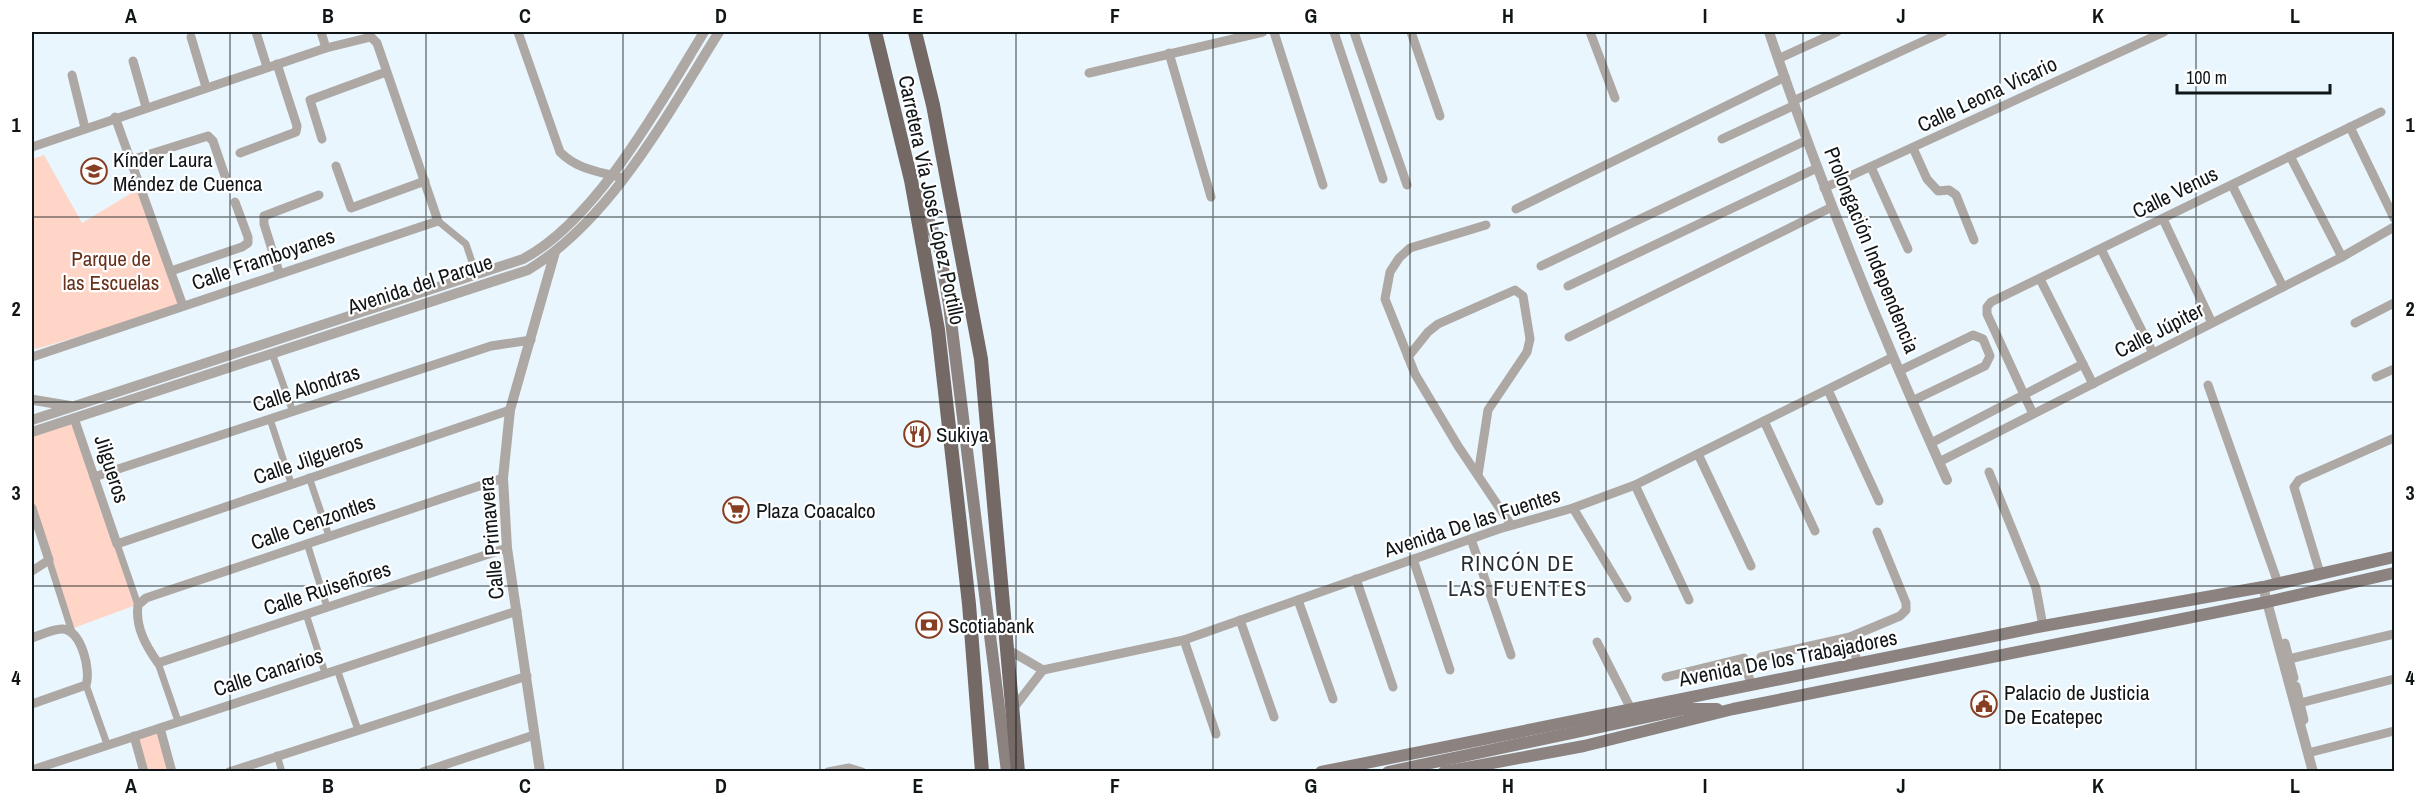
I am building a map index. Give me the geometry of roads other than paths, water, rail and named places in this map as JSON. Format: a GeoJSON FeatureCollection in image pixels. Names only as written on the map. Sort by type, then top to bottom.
{"type":"FeatureCollection","features":[{"type":"Feature","properties":{"kind":"main road","name":"Carretera Vía José López Portillo"},"geometry":{"type":"LineString","coordinates":[[875,32],[911,180],[938,330],[969,603],[982,771]]}},
{"type":"Feature","properties":{"kind":"main road","name":"Carretera Vía José López Portillo"},"geometry":{"type":"LineString","coordinates":[[915,32],[933,105],[981,359],[1018,771]]}},
{"type":"Feature","properties":{"kind":"main road"},"geometry":{"type":"LineString","coordinates":[[911,180],[939,245],[949,305],[1007,771]]}},
{"type":"Feature","properties":{"kind":"main road","name":"Avenida De los Trabajadores"},"geometry":{"type":"LineString","coordinates":[[1321,771],[2043,626],[2263,587],[2394,557]]}},
{"type":"Feature","properties":{"kind":"main road","name":"Avenida De los Trabajadores"},"geometry":{"type":"LineString","coordinates":[[1444,771],[1584,746],[1733,710],[2267,602],[2394,573]]}},
{"type":"Feature","properties":{"kind":"main road"},"geometry":{"type":"LineString","coordinates":[[1389,771],[1685,710],[1733,710]]}},
{"type":"Feature","properties":{"kind":"main road"},"geometry":{"type":"LineString","coordinates":[[1359,770],[1438,748]]}},
{"type":"Feature","properties":{"kind":"street"},"geometry":{"type":"LineString","coordinates":[[256,32],[267,68]]}},
{"type":"Feature","properties":{"kind":"street"},"geometry":{"type":"LineString","coordinates":[[321,32],[326,48]]}},
{"type":"Feature","properties":{"kind":"street"},"geometry":{"type":"LineString","coordinates":[[518,32],[560,152],[572,164],[622,178]]}},
{"type":"Feature","properties":{"kind":"street","name":"Avenida del Parque"},"geometry":{"type":"LineString","coordinates":[[32,432],[73,412],[523,259],[542,249],[579,215],[610,175],[648,124],[704,32]]}},
{"type":"Feature","properties":{"kind":"street","name":"Avenida del Parque"},"geometry":{"type":"LineString","coordinates":[[32,420],[73,412],[272,352],[528,270],[555,254],[588,223],[658,131],[719,32]]}},
{"type":"Feature","properties":{"kind":"street"},"geometry":{"type":"LineString","coordinates":[[1089,73],[1169,53],[1223,36],[1263,32]]}},
{"type":"Feature","properties":{"kind":"street"},"geometry":{"type":"LineString","coordinates":[[1274,32],[1323,185]]}},
{"type":"Feature","properties":{"kind":"street"},"geometry":{"type":"LineString","coordinates":[[1334,32],[1383,179]]}},
{"type":"Feature","properties":{"kind":"street"},"geometry":{"type":"LineString","coordinates":[[1354,32],[1407,185]]}},
{"type":"Feature","properties":{"kind":"street"},"geometry":{"type":"LineString","coordinates":[[1411,32],[1440,116]]}},
{"type":"Feature","properties":{"kind":"street"},"geometry":{"type":"LineString","coordinates":[[1590,32],[1615,98]]}},
{"type":"Feature","properties":{"kind":"street","name":"Prolongación Independencia"},"geometry":{"type":"LineString","coordinates":[[1769,32],[1824,188],[1893,357],[1947,480]]}},
{"type":"Feature","properties":{"kind":"street"},"geometry":{"type":"LineString","coordinates":[[1778,59],[1837,32]]}},
{"type":"Feature","properties":{"kind":"street"},"geometry":{"type":"LineString","coordinates":[[1722,139],[1942,32]]}},
{"type":"Feature","properties":{"kind":"street","name":"Calle Leona Vicario"},"geometry":{"type":"LineString","coordinates":[[1824,188],[2164,32]]}},
{"type":"Feature","properties":{"kind":"street"},"geometry":{"type":"LineString","coordinates":[[32,147],[115,117],[326,48],[371,37],[377,43],[438,221],[466,244],[476,274]]}},
{"type":"Feature","properties":{"kind":"street"},"geometry":{"type":"LineString","coordinates":[[191,38],[206,87]]}},
{"type":"Feature","properties":{"kind":"street"},"geometry":{"type":"LineString","coordinates":[[1169,53],[1211,197]]}},
{"type":"Feature","properties":{"kind":"street"},"geometry":{"type":"LineString","coordinates":[[133,61],[146,107]]}},
{"type":"Feature","properties":{"kind":"street"},"geometry":{"type":"LineString","coordinates":[[240,153],[296,132],[297,126],[278,64]]}},
{"type":"Feature","properties":{"kind":"street"},"geometry":{"type":"LineString","coordinates":[[322,139],[310,100],[315,96],[386,72]]}},
{"type":"Feature","properties":{"kind":"street"},"geometry":{"type":"LineString","coordinates":[[72,75],[85,128]]}},
{"type":"Feature","properties":{"kind":"street"},"geometry":{"type":"LineString","coordinates":[[1516,209],[1785,77]]}},
{"type":"Feature","properties":{"kind":"street","name":"Calle Venus"},"geometry":{"type":"LineString","coordinates":[[2025,395],[1987,315],[1990,302],[2381,112]]}},
{"type":"Feature","properties":{"kind":"street"},"geometry":{"type":"LineString","coordinates":[[115,117],[183,306]]}},
{"type":"Feature","properties":{"kind":"street"},"geometry":{"type":"LineString","coordinates":[[2350,127],[2394,218]]}},
{"type":"Feature","properties":{"kind":"street"},"geometry":{"type":"LineString","coordinates":[[131,160],[208,136],[213,141],[225,176]]}},
{"type":"Feature","properties":{"kind":"street"},"geometry":{"type":"LineString","coordinates":[[1541,266],[1807,140]]}},
{"type":"Feature","properties":{"kind":"street"},"geometry":{"type":"LineString","coordinates":[[1913,148],[1927,179],[1938,191],[1949,190],[1956,195],[1974,240]]}},
{"type":"Feature","properties":{"kind":"street"},"geometry":{"type":"LineString","coordinates":[[2290,156],[2342,257]]}},
{"type":"Feature","properties":{"kind":"street"},"geometry":{"type":"LineString","coordinates":[[336,166],[351,208],[425,181]]}},
{"type":"Feature","properties":{"kind":"street"},"geometry":{"type":"LineString","coordinates":[[1870,167],[1908,249]]}},
{"type":"Feature","properties":{"kind":"street"},"geometry":{"type":"LineString","coordinates":[[1568,286],[1817,168]]}},
{"type":"Feature","properties":{"kind":"street"},"geometry":{"type":"LineString","coordinates":[[2232,185],[2283,287]]}},
{"type":"Feature","properties":{"kind":"street"},"geometry":{"type":"LineString","coordinates":[[279,272],[264,224],[264,216],[319,195]]}},
{"type":"Feature","properties":{"kind":"street"},"geometry":{"type":"LineString","coordinates":[[171,271],[248,243],[248,237],[235,202]]}},
{"type":"Feature","properties":{"kind":"street"},"geometry":{"type":"LineString","coordinates":[[1569,337],[1832,207]]}},
{"type":"Feature","properties":{"kind":"street"},"geometry":{"type":"LineString","coordinates":[[2163,219],[2212,323]]}},
{"type":"Feature","properties":{"kind":"street","name":"Calle Framboyanes"},"geometry":{"type":"LineString","coordinates":[[32,357],[279,272],[438,221]]}},
{"type":"Feature","properties":{"kind":"street"},"geometry":{"type":"LineString","coordinates":[[1486,225],[1410,248],[1399,258],[1390,272],[1385,299],[1408,357],[1440,415],[1511,525]]}},
{"type":"Feature","properties":{"kind":"street","name":"Calle Júpiter"},"geometry":{"type":"LineString","coordinates":[[1939,462],[2342,257],[2394,227]]}},
{"type":"Feature","properties":{"kind":"street","name":"Calle Primavera"},"geometry":{"type":"LineString","coordinates":[[540,771],[507,548],[503,478],[510,410],[559,234]]}},
{"type":"Feature","properties":{"kind":"street"},"geometry":{"type":"LineString","coordinates":[[2101,249],[2153,353]]}},
{"type":"Feature","properties":{"kind":"street"},"geometry":{"type":"LineString","coordinates":[[2040,279],[2093,384]]}},
{"type":"Feature","properties":{"kind":"street"},"geometry":{"type":"LineString","coordinates":[[1408,357],[1428,332],[1438,324],[1515,290],[1523,296],[1530,339],[1527,352],[1488,410],[1478,475]]}},
{"type":"Feature","properties":{"kind":"street"},"geometry":{"type":"LineString","coordinates":[[2355,322],[2394,303]]}},
{"type":"Feature","properties":{"kind":"street"},"geometry":{"type":"LineString","coordinates":[[1899,371],[1973,335],[1983,339],[1990,356],[1985,366],[1912,401]]}},
{"type":"Feature","properties":{"kind":"street","name":"Calle Alondras"},"geometry":{"type":"LineString","coordinates":[[94,477],[491,346],[531,340]]}},
{"type":"Feature","properties":{"kind":"street"},"geometry":{"type":"LineString","coordinates":[[272,352],[292,412]]}},
{"type":"Feature","properties":{"kind":"street","name":"Avenida De las Fuentes"},"geometry":{"type":"LineString","coordinates":[[1043,670],[1184,640],[1511,525],[1573,508],[1635,485],[1893,357]]}},
{"type":"Feature","properties":{"kind":"street"},"geometry":{"type":"LineString","coordinates":[[1931,443],[2083,364]]}},
{"type":"Feature","properties":{"kind":"street"},"geometry":{"type":"LineString","coordinates":[[2376,376],[2394,369]]}},
{"type":"Feature","properties":{"kind":"street"},"geometry":{"type":"LineString","coordinates":[[2208,386],[2278,583]]}},
{"type":"Feature","properties":{"kind":"street"},"geometry":{"type":"LineString","coordinates":[[1828,390],[1879,501]]}},
{"type":"Feature","properties":{"kind":"street"},"geometry":{"type":"LineString","coordinates":[[2025,395],[2033,414]]}},
{"type":"Feature","properties":{"kind":"street"},"geometry":{"type":"LineString","coordinates":[[32,399],[73,412]]}},
{"type":"Feature","properties":{"kind":"street","name":"Calle Jilgueros"},"geometry":{"type":"LineString","coordinates":[[117,544],[510,410]]}},
{"type":"Feature","properties":{"kind":"street","name":"Jilgueros"},"geometry":{"type":"LineString","coordinates":[[73,412],[117,544]]}},
{"type":"Feature","properties":{"kind":"street"},"geometry":{"type":"LineString","coordinates":[[270,419],[291,483]]}},
{"type":"Feature","properties":{"kind":"street"},"geometry":{"type":"LineString","coordinates":[[1764,421],[1815,531]]}},
{"type":"Feature","properties":{"kind":"street"},"geometry":{"type":"LineString","coordinates":[[2320,573],[2294,487],[2299,480],[2394,438]]}},
{"type":"Feature","properties":{"kind":"street"},"geometry":{"type":"LineString","coordinates":[[1698,454],[1751,566]]}},
{"type":"Feature","properties":{"kind":"street"},"geometry":{"type":"LineString","coordinates":[[1989,472],[2036,588],[2043,626]]}},
{"type":"Feature","properties":{"kind":"street"},"geometry":{"type":"LineString","coordinates":[[309,477],[329,536]]}},
{"type":"Feature","properties":{"kind":"street","name":"Calle Cenzontles"},"geometry":{"type":"LineString","coordinates":[[138,605],[146,598],[503,478]]}},
{"type":"Feature","properties":{"kind":"street"},"geometry":{"type":"LineString","coordinates":[[1635,485],[1689,600]]}},
{"type":"Feature","properties":{"kind":"street"},"geometry":{"type":"LineString","coordinates":[[32,508],[72,632]]}},
{"type":"Feature","properties":{"kind":"street"},"geometry":{"type":"LineString","coordinates":[[1573,508],[1627,598]]}},
{"type":"Feature","properties":{"kind":"street"},"geometry":{"type":"LineString","coordinates":[[1761,657],[1850,637],[1900,616],[1906,610],[1906,603],[1877,532]]}},
{"type":"Feature","properties":{"kind":"street"},"geometry":{"type":"LineString","coordinates":[[1471,539],[1511,655]]}},
{"type":"Feature","properties":{"kind":"street"},"geometry":{"type":"LineString","coordinates":[[307,543],[327,607]]}},
{"type":"Feature","properties":{"kind":"street"},"geometry":{"type":"LineString","coordinates":[[117,544],[138,605],[144,642],[158,663],[178,721]]}},
{"type":"Feature","properties":{"kind":"street","name":"Calle Ruiseñores"},"geometry":{"type":"LineString","coordinates":[[158,663],[507,548]]}},
{"type":"Feature","properties":{"kind":"street"},"geometry":{"type":"LineString","coordinates":[[1413,559],[1450,670]]}},
{"type":"Feature","properties":{"kind":"street"},"geometry":{"type":"LineString","coordinates":[[32,571],[49,560]]}},
{"type":"Feature","properties":{"kind":"street"},"geometry":{"type":"LineString","coordinates":[[1356,579],[1393,687]]}},
{"type":"Feature","properties":{"kind":"street"},"geometry":{"type":"LineString","coordinates":[[2263,587],[2313,771]]}},
{"type":"Feature","properties":{"kind":"street"},"geometry":{"type":"LineString","coordinates":[[1298,600],[1333,699]]}},
{"type":"Feature","properties":{"kind":"street","name":"Calle Canarios"},"geometry":{"type":"LineString","coordinates":[[32,770],[517,611]]}},
{"type":"Feature","properties":{"kind":"street"},"geometry":{"type":"LineString","coordinates":[[306,614],[325,673]]}},
{"type":"Feature","properties":{"kind":"street"},"geometry":{"type":"LineString","coordinates":[[1240,620],[1274,717]]}},
{"type":"Feature","properties":{"kind":"street"},"geometry":{"type":"LineString","coordinates":[[32,638],[62,628],[72,632],[78,638],[89,678],[86,685],[106,744]]}},
{"type":"Feature","properties":{"kind":"street"},"geometry":{"type":"LineString","coordinates":[[2289,659],[2394,634]]}},
{"type":"Feature","properties":{"kind":"street"},"geometry":{"type":"LineString","coordinates":[[1850,637],[1858,664]]}},
{"type":"Feature","properties":{"kind":"street"},"geometry":{"type":"LineString","coordinates":[[1184,640],[1216,734]]}},
{"type":"Feature","properties":{"kind":"street"},"geometry":{"type":"LineString","coordinates":[[1597,642],[1631,709]]}},
{"type":"Feature","properties":{"kind":"street"},"geometry":{"type":"LineString","coordinates":[[2285,643],[2304,720]]}},
{"type":"Feature","properties":{"kind":"street"},"geometry":{"type":"LineString","coordinates":[[1007,649],[1043,670],[1012,710]]}},
{"type":"Feature","properties":{"kind":"street"},"geometry":{"type":"LineString","coordinates":[[1666,677],[1744,658],[1751,685]]}},
{"type":"Feature","properties":{"kind":"street"},"geometry":{"type":"LineString","coordinates":[[337,669],[358,730]]}},
{"type":"Feature","properties":{"kind":"street"},"geometry":{"type":"LineString","coordinates":[[229,771],[527,676]]}},
{"type":"Feature","properties":{"kind":"street"},"geometry":{"type":"LineString","coordinates":[[2300,703],[2394,679]]}},
{"type":"Feature","properties":{"kind":"street"},"geometry":{"type":"LineString","coordinates":[[32,704],[86,685]]}},
{"type":"Feature","properties":{"kind":"street"},"geometry":{"type":"LineString","coordinates":[[160,728],[172,771]]}},
{"type":"Feature","properties":{"kind":"street"},"geometry":{"type":"LineString","coordinates":[[2308,753],[2394,732]]}},
{"type":"Feature","properties":{"kind":"street"},"geometry":{"type":"LineString","coordinates":[[423,771],[534,735]]}},
{"type":"Feature","properties":{"kind":"street"},"geometry":{"type":"LineString","coordinates":[[134,736],[144,771]]}},
{"type":"Feature","properties":{"kind":"street"},"geometry":{"type":"LineString","coordinates":[[278,755],[282,771]]}},
{"type":"Feature","properties":{"kind":"street"},"geometry":{"type":"LineString","coordinates":[[828,771],[849,768],[862,771]]}},
{"type":"Feature","properties":{"kind":"place","name":"Kínder Laura Méndez de Cuenca"},"geometry":{"type":"Point","coordinates":[94,171]}},
{"type":"Feature","properties":{"kind":"place","name":"Sukiya"},"geometry":{"type":"Point","coordinates":[917,434]}},
{"type":"Feature","properties":{"kind":"place","name":"Plaza Coacalco"},"geometry":{"type":"Point","coordinates":[736,510]}},
{"type":"Feature","properties":{"kind":"place","name":"Scotiabank"},"geometry":{"type":"Point","coordinates":[929,625]}},
{"type":"Feature","properties":{"kind":"place","name":"Palacio de Justicia De Ecatepec"},"geometry":{"type":"Point","coordinates":[1984,704]}},
{"type":"Feature","properties":{"kind":"district","name":"RINCÓN DE LAS FUENTES"},"geometry":{"type":"Point","coordinates":[1518,576]}},
{"type":"Feature","properties":{"kind":"park label","name":"Parque de las Escuelas"},"geometry":{"type":"Point","coordinates":[111,270]}}]}
